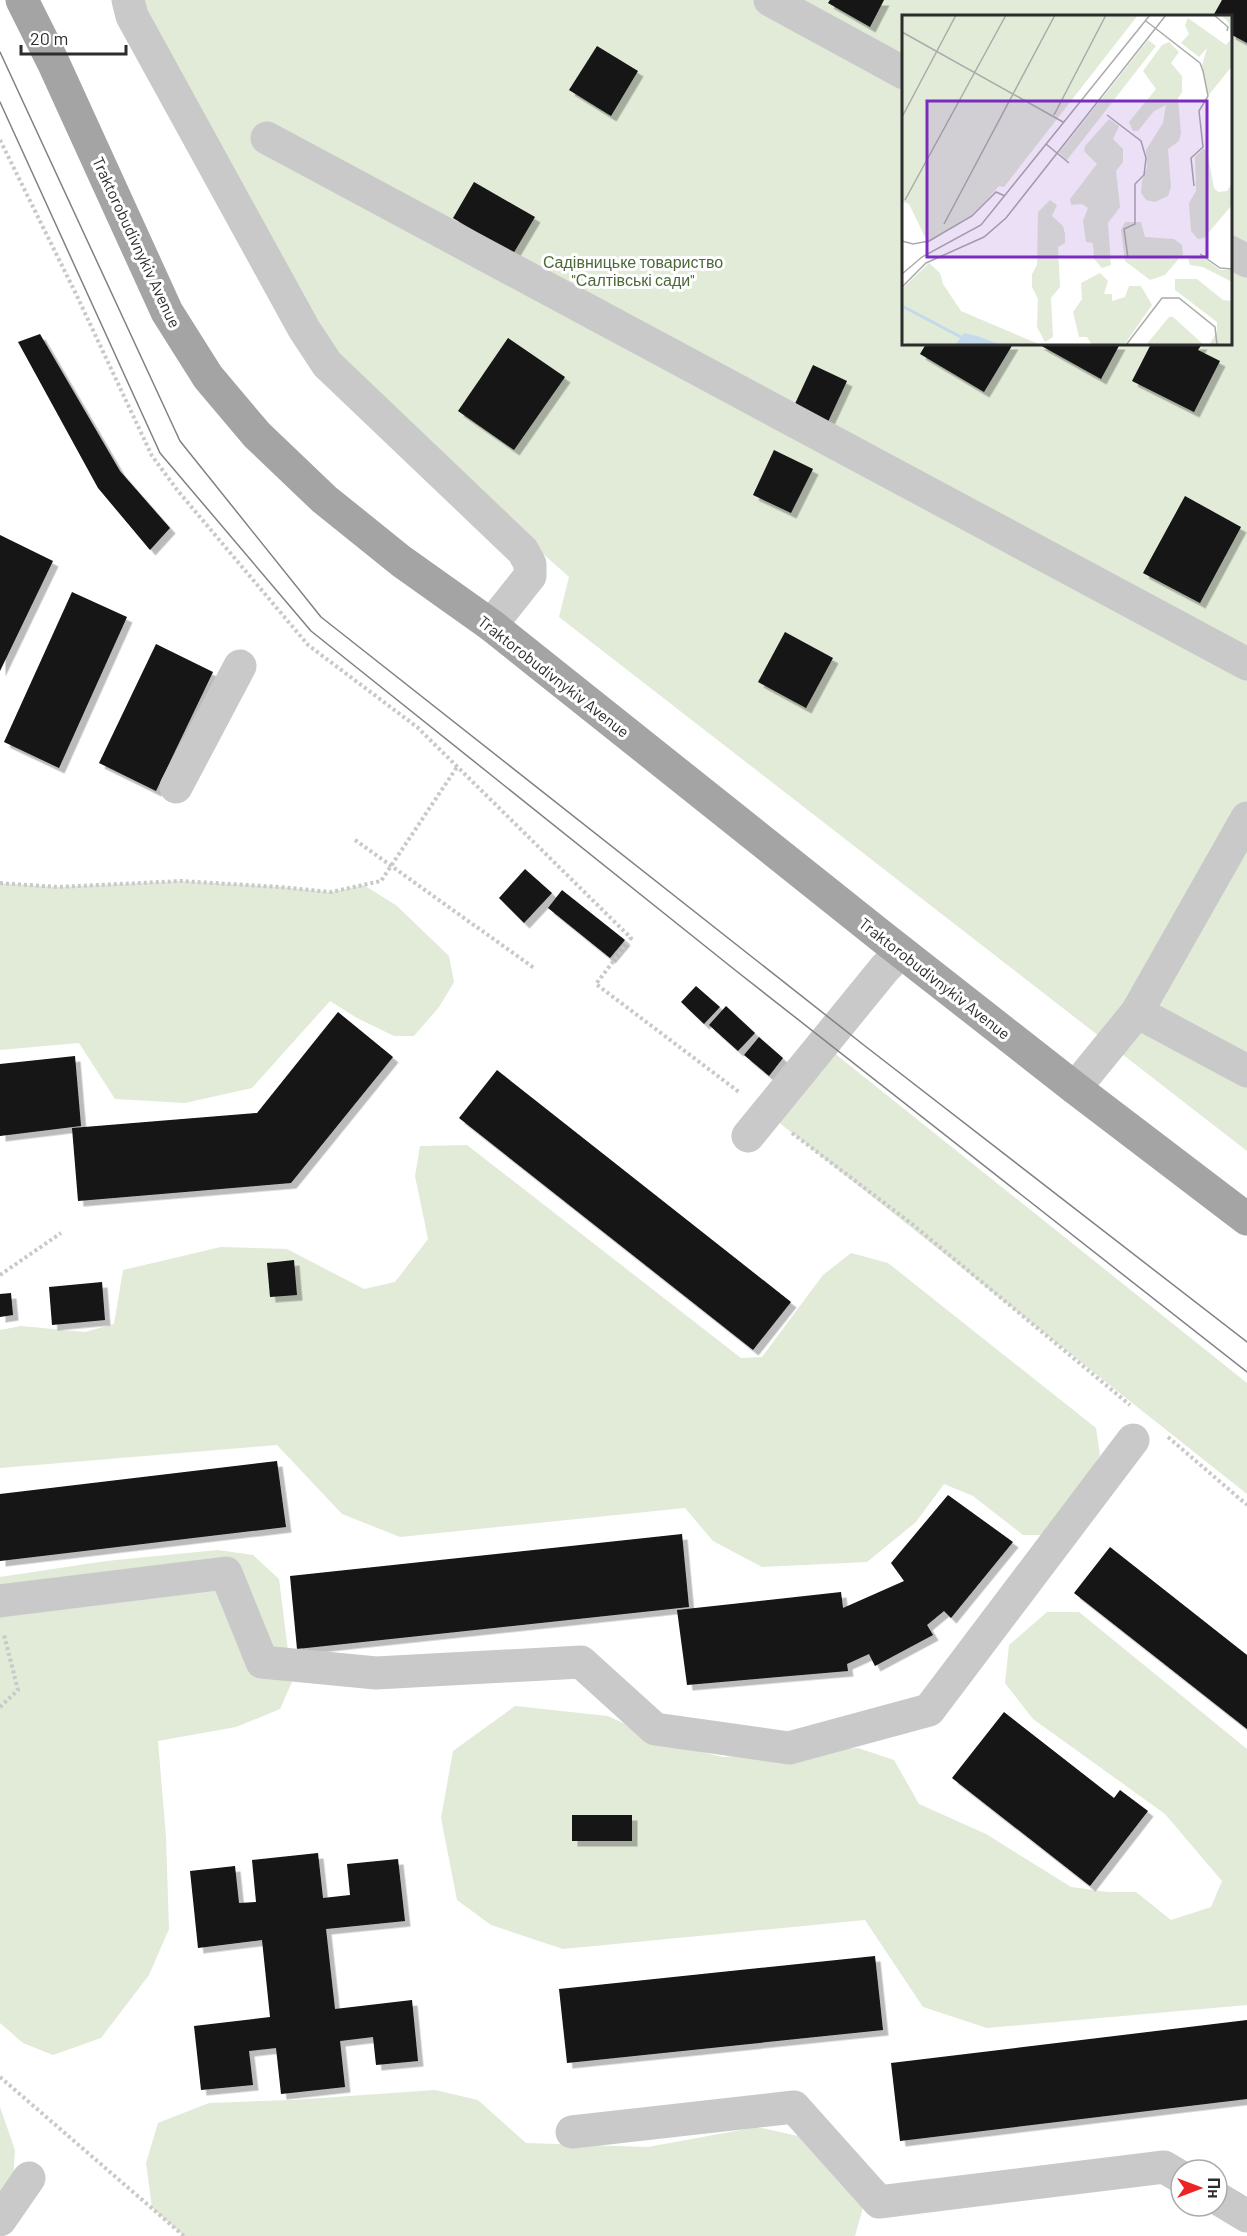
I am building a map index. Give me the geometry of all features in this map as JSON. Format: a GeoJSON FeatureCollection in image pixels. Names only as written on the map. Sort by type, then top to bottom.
{"type":"FeatureCollection","features":[{"type":"Feature","properties":{"kind":"main road","name":"Traktorobudivnykiv Avenue"},"geometry":{"type":"LineString","coordinates":[[22,0],[53,62],[167,312],[208,377],[257,435],[324,499],[401,561],[492,625],[900,952],[1247,1219]]}},
{"type":"Feature","properties":{"kind":"street"},"geometry":{"type":"LineString","coordinates":[[128,0],[132,16],[304,329],[327,364],[526,557],[530,564],[530,576],[492,625]]}},
{"type":"Feature","properties":{"kind":"street"},"geometry":{"type":"LineString","coordinates":[[770,0],[902,72]]}},
{"type":"Feature","properties":{"kind":"street"},"geometry":{"type":"LineString","coordinates":[[267,138],[1247,664]]}},
{"type":"Feature","properties":{"kind":"street"},"geometry":{"type":"LineString","coordinates":[[1232,253],[1247,261]]}},
{"type":"Feature","properties":{"kind":"street"},"geometry":{"type":"LineString","coordinates":[[176,787],[240,666]]}},
{"type":"Feature","properties":{"kind":"street"},"geometry":{"type":"LineString","coordinates":[[1076,1088],[1137,1012],[1247,818]]}},
{"type":"Feature","properties":{"kind":"street"},"geometry":{"type":"LineString","coordinates":[[757,1124],[900,952]]}},
{"type":"Feature","properties":{"kind":"street"},"geometry":{"type":"LineString","coordinates":[[1137,1012],[1247,1071]]}},
{"type":"Feature","properties":{"kind":"street"},"geometry":{"type":"LineString","coordinates":[[1,1614],[226,1573],[262,1662],[376,1673],[581,1662],[655,1729],[789,1748],[929,1710],[1133,1440]]}},
{"type":"Feature","properties":{"kind":"street"},"geometry":{"type":"LineString","coordinates":[[572,2132],[794,2107],[879,2202],[1164,2167],[1169,2170]]}},
{"type":"Feature","properties":{"kind":"street"},"geometry":{"type":"LineString","coordinates":[[0,2220],[29,2178]]}},
{"type":"Feature","properties":{"kind":"street"},"geometry":{"type":"LineString","coordinates":[[1229,2205],[1247,2216]]}},
{"type":"Feature","properties":{"kind":"path"},"geometry":{"type":"LineString","coordinates":[[0,140],[152,456],[178,491],[308,645],[417,727],[631,938],[596,984],[757,1124],[912,1224],[1132,1407]]}},
{"type":"Feature","properties":{"kind":"path"},"geometry":{"type":"LineString","coordinates":[[0,883],[57,887],[181,881],[331,892],[381,881],[457,767]]}},
{"type":"Feature","properties":{"kind":"path"},"geometry":{"type":"LineString","coordinates":[[355,840],[534,968]]}},
{"type":"Feature","properties":{"kind":"path"},"geometry":{"type":"LineString","coordinates":[[0,1275],[61,1233]]}},
{"type":"Feature","properties":{"kind":"path"},"geometry":{"type":"LineString","coordinates":[[1167,1437],[1247,1505]]}},
{"type":"Feature","properties":{"kind":"path"},"geometry":{"type":"LineString","coordinates":[[0,1707],[18,1690],[1,1614]]}},
{"type":"Feature","properties":{"kind":"path"},"geometry":{"type":"LineString","coordinates":[[0,2077],[184,2236]]}},
{"type":"Feature","properties":{"kind":"green space","name":"Садівницьке товариство \"Салтівські сади\""},"geometry":{"type":"Polygon","coordinates":[[[139,0],[1247,0],[1247,1151],[559,617],[569,577],[338,370],[139,0]]]}},
{"type":"Feature","properties":{"kind":"green space"},"geometry":{"type":"Polygon","coordinates":[[[181,881],[331,892],[364,885],[397,906],[449,956],[454,982],[439,1007],[414,1036],[394,1036],[357,1018],[330,1001],[252,1088],[185,1103],[115,1099],[79,1043],[0,1050],[0,883],[57,887],[181,881]]]}},
{"type":"Feature","properties":{"kind":"green space"},"geometry":{"type":"Polygon","coordinates":[[[833,1052],[1247,1383],[1247,1494],[777,1121],[833,1052]]]}},
{"type":"Feature","properties":{"kind":"green space"},"geometry":{"type":"Polygon","coordinates":[[[467,1145],[741,1358],[762,1357],[823,1275],[851,1253],[888,1263],[1096,1428],[1100,1455],[1073,1502],[1044,1535],[1023,1535],[973,1496],[944,1484],[916,1522],[867,1562],[762,1567],[713,1541],[685,1508],[400,1537],[342,1514],[277,1445],[0,1468],[0,1330],[21,1326],[85,1332],[114,1324],[123,1270],[221,1247],[287,1249],[364,1289],[395,1282],[428,1239],[415,1176],[420,1146],[467,1145]]]}},
{"type":"Feature","properties":{"kind":"green space"},"geometry":{"type":"Polygon","coordinates":[[[218,1550],[253,1555],[279,1579],[292,1682],[280,1709],[236,1727],[158,1741],[166,1837],[169,1929],[149,1975],[101,2038],[53,2055],[23,2043],[0,2023],[0,1577],[106,1561],[218,1550]]]}},
{"type":"Feature","properties":{"kind":"green space"},"geometry":{"type":"Polygon","coordinates":[[[1047,1612],[1079,1612],[1247,1749],[1247,2005],[987,2028],[923,2007],[865,1920],[563,1949],[491,1925],[457,1900],[441,1818],[453,1751],[515,1706],[608,1716],[667,1744],[723,1757],[858,1748],[894,1760],[919,1804],[986,1834],[1071,1887],[1108,1892],[1136,1892],[1171,1920],[1211,1907],[1222,1881],[1165,1814],[1033,1719],[1005,1683],[1009,1645],[1047,1612]]]}},
{"type":"Feature","properties":{"kind":"green space"},"geometry":{"type":"Polygon","coordinates":[[[435,2090],[478,2100],[526,2143],[648,2147],[757,2127],[798,2136],[864,2204],[855,2236],[184,2236],[152,2208],[146,2163],[158,2123],[209,2103],[435,2090]]]}},
{"type":"Feature","properties":{"kind":"green space"},"geometry":{"type":"Polygon","coordinates":[[[0,2107],[15,2150],[13,2183],[0,2201],[0,2107]]]}},
{"type":"Feature","properties":{"kind":"building"},"geometry":{"type":"Polygon","coordinates":[[[830,0],[884,0],[870,27],[828,3],[830,0]]]}},
{"type":"Feature","properties":{"kind":"building"},"geometry":{"type":"Polygon","coordinates":[[[1222,0],[1247,0],[1247,43],[1232,35],[1232,15],[1214,15],[1222,0]]]}},
{"type":"Feature","properties":{"kind":"building"},"geometry":{"type":"Polygon","coordinates":[[[597,46],[638,71],[611,116],[569,90],[597,46]]]}},
{"type":"Feature","properties":{"kind":"building"},"geometry":{"type":"Polygon","coordinates":[[[474,182],[535,217],[513,254],[453,218],[474,182]]]}},
{"type":"Feature","properties":{"kind":"building"},"geometry":{"type":"Polygon","coordinates":[[[40,334],[120,471],[170,528],[150,550],[98,488],[18,342],[40,334]]]}},
{"type":"Feature","properties":{"kind":"building"},"geometry":{"type":"Polygon","coordinates":[[[508,338],[565,377],[514,450],[458,411],[508,338]]]}},
{"type":"Feature","properties":{"kind":"building"},"geometry":{"type":"Polygon","coordinates":[[[925,345],[1012,345],[984,392],[920,354],[925,345]]]}},
{"type":"Feature","properties":{"kind":"building"},"geometry":{"type":"Polygon","coordinates":[[[1040,345],[1119,345],[1101,379],[1040,345]]]}},
{"type":"Feature","properties":{"kind":"building"},"geometry":{"type":"Polygon","coordinates":[[[1150,345],[1201,345],[1198,350],[1220,361],[1194,412],[1132,381],[1150,345]]]}},
{"type":"Feature","properties":{"kind":"building"},"geometry":{"type":"Polygon","coordinates":[[[813,365],[847,381],[827,424],[793,408],[813,365]]]}},
{"type":"Feature","properties":{"kind":"building"},"geometry":{"type":"Polygon","coordinates":[[[774,450],[813,469],[791,513],[753,495],[774,450]]]}},
{"type":"Feature","properties":{"kind":"building"},"geometry":{"type":"Polygon","coordinates":[[[1185,496],[1241,527],[1200,603],[1143,573],[1185,496]]]}},
{"type":"Feature","properties":{"kind":"building"},"geometry":{"type":"Polygon","coordinates":[[[0,535],[53,561],[0,671],[0,535]]]}},
{"type":"Feature","properties":{"kind":"building"},"geometry":{"type":"Polygon","coordinates":[[[72,592],[127,617],[59,768],[4,742],[72,592]]]}},
{"type":"Feature","properties":{"kind":"building"},"geometry":{"type":"Polygon","coordinates":[[[785,632],[833,658],[806,708],[758,682],[785,632]]]}},
{"type":"Feature","properties":{"kind":"building"},"geometry":{"type":"Polygon","coordinates":[[[156,644],[213,672],[156,791],[99,763],[156,644]]]}},
{"type":"Feature","properties":{"kind":"building"},"geometry":{"type":"Polygon","coordinates":[[[525,869],[552,893],[524,923],[499,898],[525,869]]]}},
{"type":"Feature","properties":{"kind":"building"},"geometry":{"type":"Polygon","coordinates":[[[562,890],[625,940],[610,958],[548,908],[562,890]]]}},
{"type":"Feature","properties":{"kind":"building"},"geometry":{"type":"Polygon","coordinates":[[[696,986],[720,1007],[704,1024],[681,1002],[696,986]]]}},
{"type":"Feature","properties":{"kind":"building"},"geometry":{"type":"Polygon","coordinates":[[[726,1006],[755,1033],[738,1051],[709,1025],[726,1006]]]}},
{"type":"Feature","properties":{"kind":"building"},"geometry":{"type":"Polygon","coordinates":[[[338,1012],[393,1057],[291,1183],[78,1201],[72,1128],[257,1113],[338,1012]]]}},
{"type":"Feature","properties":{"kind":"building"},"geometry":{"type":"Polygon","coordinates":[[[759,1037],[783,1058],[769,1076],[744,1055],[759,1037]]]}},
{"type":"Feature","properties":{"kind":"building"},"geometry":{"type":"Polygon","coordinates":[[[75,1056],[81,1126],[0,1136],[0,1064],[75,1056]]]}},
{"type":"Feature","properties":{"kind":"building"},"geometry":{"type":"Polygon","coordinates":[[[497,1070],[791,1302],[753,1350],[459,1118],[497,1070]]]}},
{"type":"Feature","properties":{"kind":"building"},"geometry":{"type":"Polygon","coordinates":[[[294,1260],[297,1295],[270,1297],[267,1263],[294,1260]]]}},
{"type":"Feature","properties":{"kind":"building"},"geometry":{"type":"Polygon","coordinates":[[[102,1282],[105,1320],[52,1325],[49,1287],[102,1282]]]}},
{"type":"Feature","properties":{"kind":"building"},"geometry":{"type":"Polygon","coordinates":[[[11,1293],[13,1315],[0,1317],[0,1294],[11,1293]]]}},
{"type":"Feature","properties":{"kind":"building"},"geometry":{"type":"Polygon","coordinates":[[[277,1461],[286,1527],[0,1561],[0,1494],[277,1461]]]}},
{"type":"Feature","properties":{"kind":"building"},"geometry":{"type":"Polygon","coordinates":[[[948,1495],[1013,1542],[951,1618],[944,1611],[927,1625],[933,1635],[875,1666],[869,1654],[847,1664],[848,1671],[687,1685],[677,1610],[841,1592],[843,1608],[904,1581],[891,1563],[948,1495]]]}},
{"type":"Feature","properties":{"kind":"building"},"geometry":{"type":"Polygon","coordinates":[[[682,1534],[689,1607],[297,1649],[290,1576],[682,1534]]]}},
{"type":"Feature","properties":{"kind":"building"},"geometry":{"type":"Polygon","coordinates":[[[1110,1547],[1247,1655],[1247,1729],[1074,1593],[1110,1547]]]}},
{"type":"Feature","properties":{"kind":"building"},"geometry":{"type":"Polygon","coordinates":[[[1004,1712],[1114,1798],[1120,1790],[1148,1811],[1090,1886],[952,1778],[1004,1712]]]}},
{"type":"Feature","properties":{"kind":"building"},"geometry":{"type":"Polygon","coordinates":[[[572,1815],[632,1815],[632,1841],[572,1841],[572,1815]]]}},
{"type":"Feature","properties":{"kind":"building"},"geometry":{"type":"Polygon","coordinates":[[[318,1853],[323,1898],[350,1895],[347,1864],[398,1859],[405,1921],[326,1929],[335,2009],[412,2000],[418,2061],[376,2065],[373,2037],[340,2041],[345,2087],[281,2094],[276,2048],[249,2051],[253,2085],[201,2090],[194,2026],[270,2017],[262,1940],[198,1948],[190,1871],[235,1866],[239,1903],[256,1902],[252,1860],[318,1853]]]}},
{"type":"Feature","properties":{"kind":"building"},"geometry":{"type":"Polygon","coordinates":[[[875,1956],[883,2030],[567,2063],[559,1989],[875,1956]]]}},
{"type":"Feature","properties":{"kind":"building"},"geometry":{"type":"Polygon","coordinates":[[[1247,2020],[1247,2099],[900,2141],[891,2063],[1247,2020]]]}},
{"type":"Feature","properties":{"kind":"tram line"},"geometry":{"type":"LineString","coordinates":[[0,52],[180,441],[321,617],[865,1046],[1247,1342]]}},
{"type":"Feature","properties":{"kind":"tram line"},"geometry":{"type":"LineString","coordinates":[[0,102],[160,453],[311,631],[735,970],[1247,1372]]}}]}
